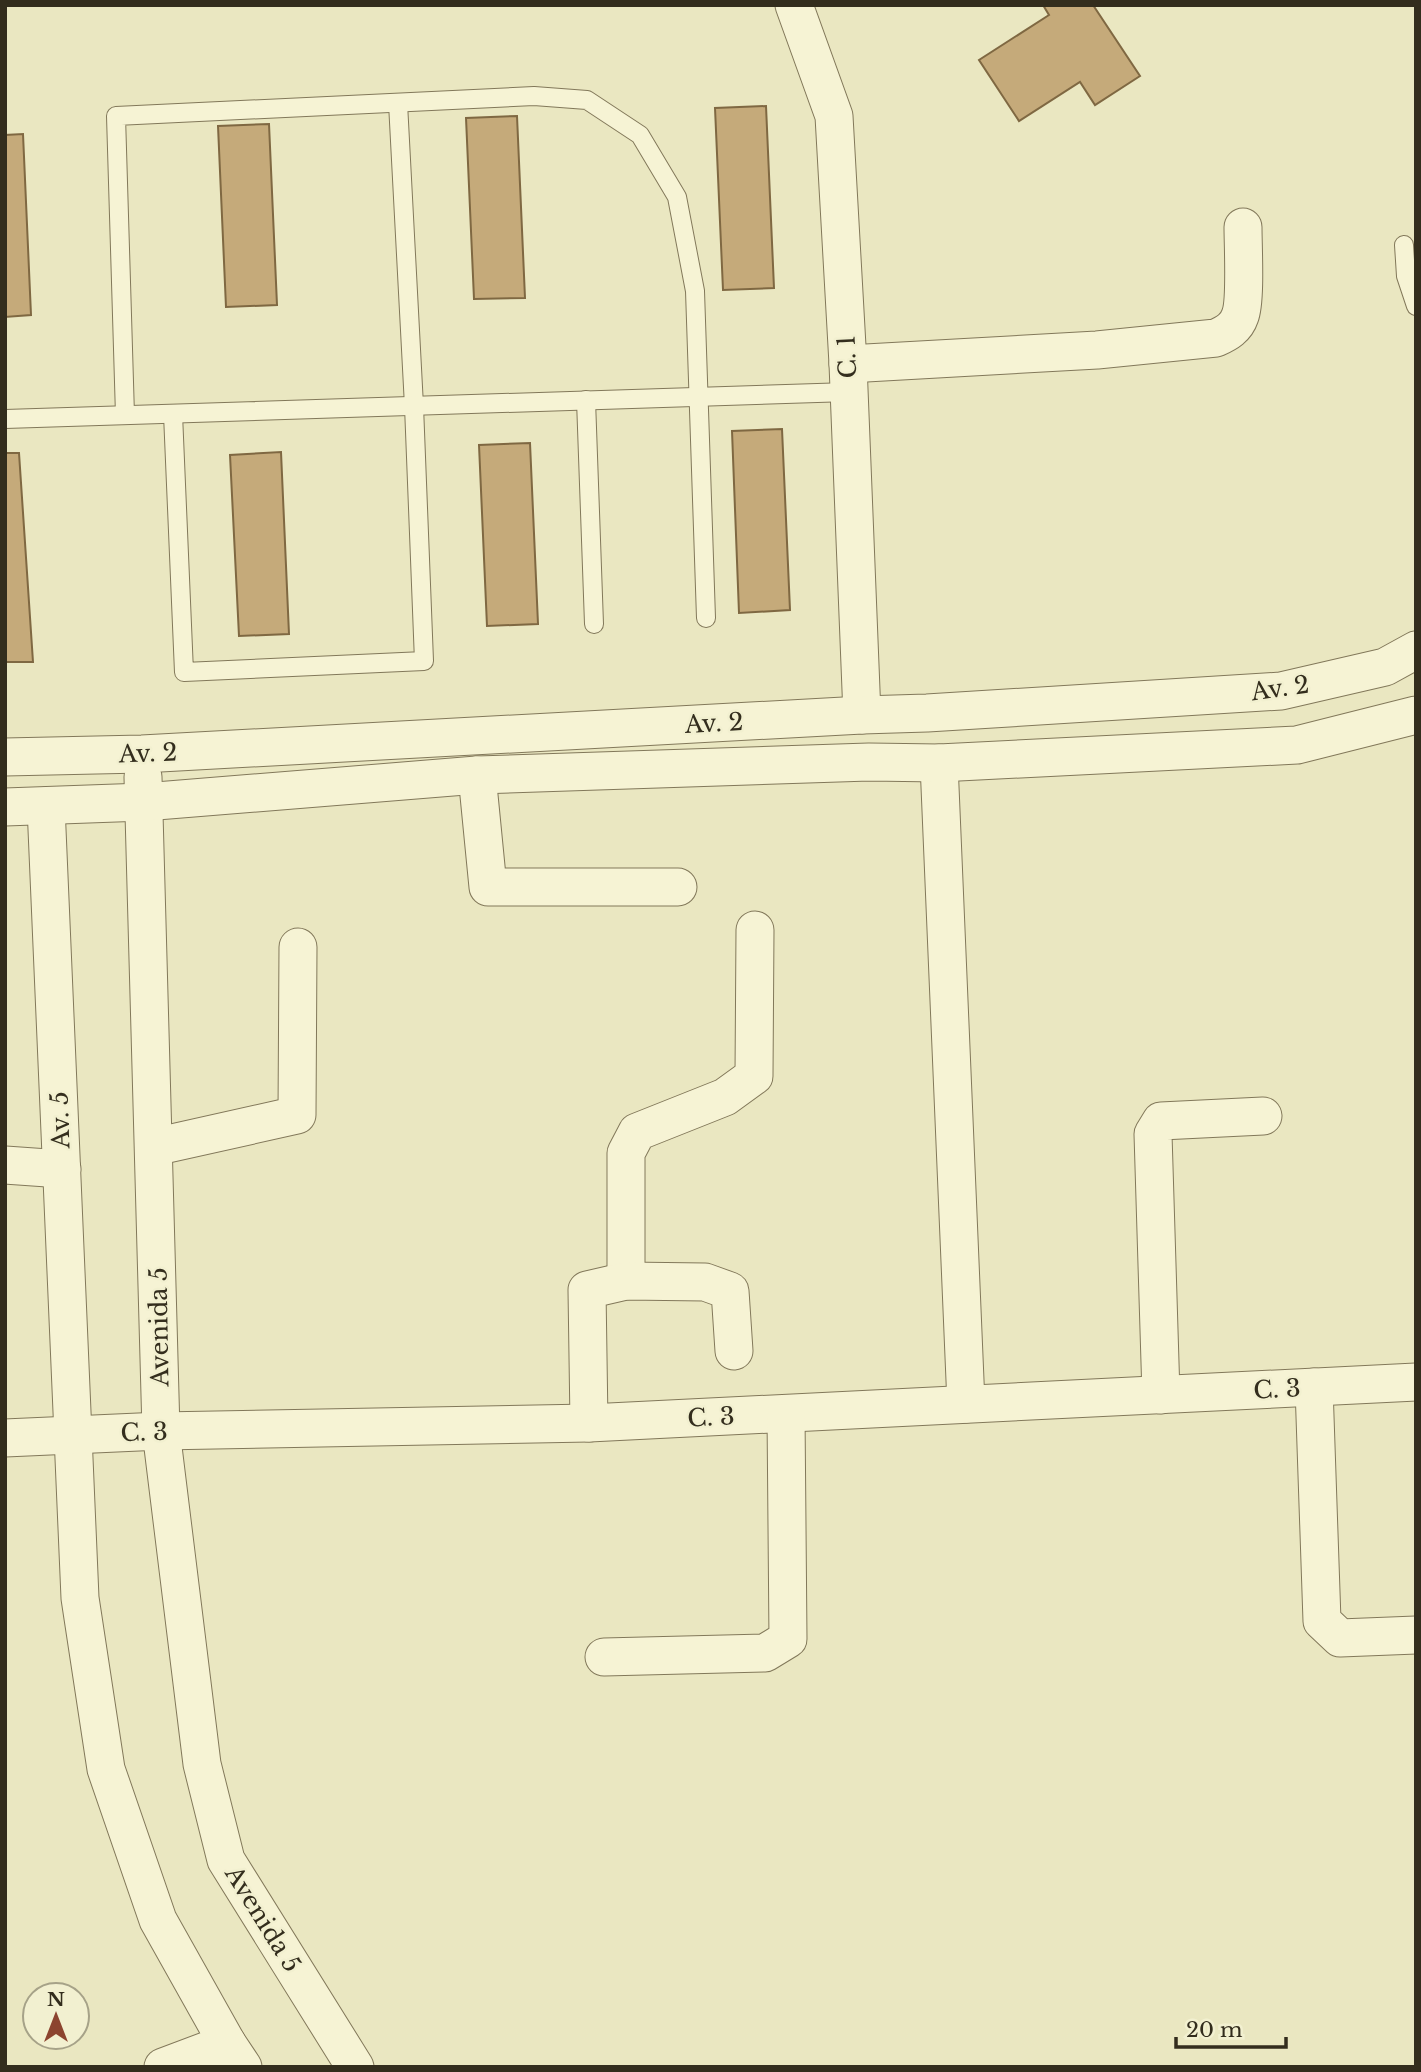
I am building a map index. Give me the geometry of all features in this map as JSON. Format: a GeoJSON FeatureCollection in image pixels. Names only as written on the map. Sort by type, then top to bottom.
{"type":"FeatureCollection","features":[{"type":"Feature","properties":{"kind":"street","name":"C. 1"},"geometry":{"type":"LineString","coordinates":[[794,5],[834,116],[862,715]]}},
{"type":"Feature","properties":{"kind":"street"},"geometry":{"type":"LineString","coordinates":[[848,378],[1216,338],[1234,327],[1242,310],[1242,227]]}},
{"type":"Feature","properties":{"kind":"street","name":"Av. 2"},"geometry":{"type":"LineString","coordinates":[[5,757],[142,754],[941,713],[1282,691],[1385,667],[1416,650]]}},
{"type":"Feature","properties":{"kind":"street","name":"Av. 2"},"geometry":{"type":"LineString","coordinates":[[5,807],[144,802],[477,775],[855,762],[939,763],[1297,745],[1416,715]]}},
{"type":"Feature","properties":{"kind":"street","name":"Avenida 5"},"geometry":{"type":"LineString","coordinates":[[142,754],[161,1431],[202,1764],[226,1860],[355,2067]]}},
{"type":"Feature","properties":{"kind":"street"},"geometry":{"type":"LineString","coordinates":[[939,763],[966,1404]]}},
{"type":"Feature","properties":{"kind":"street"},"geometry":{"type":"LineString","coordinates":[[477,775],[488,887],[678,887]]}},
{"type":"Feature","properties":{"kind":"street","name":"Av. 5"},"geometry":{"type":"LineString","coordinates":[[46,806],[74,1434]]}},
{"type":"Feature","properties":{"kind":"street"},"geometry":{"type":"LineString","coordinates":[[626,1281],[626,1153],[637,1132],[725,1097],[754,1076],[755,930]]}},
{"type":"Feature","properties":{"kind":"street"},"geometry":{"type":"LineString","coordinates":[[154,1147],[297,1115],[298,947]]}},
{"type":"Feature","properties":{"kind":"street"},"geometry":{"type":"LineString","coordinates":[[1161,1395],[1153,1133],[1161,1121],[1263,1116]]}},
{"type":"Feature","properties":{"kind":"street"},"geometry":{"type":"LineString","coordinates":[[5,1165],[62,1169]]}},
{"type":"Feature","properties":{"kind":"street"},"geometry":{"type":"LineString","coordinates":[[589,1423],[587,1290],[626,1281],[705,1282],[730,1291],[734,1351]]}},
{"type":"Feature","properties":{"kind":"street","name":"C. 3"},"geometry":{"type":"LineString","coordinates":[[5,1438],[161,1431],[589,1423],[1416,1382]]}},
{"type":"Feature","properties":{"kind":"street"},"geometry":{"type":"LineString","coordinates":[[1314,1387],[1322,1621],[1340,1638],[1416,1635]]}},
{"type":"Feature","properties":{"kind":"street"},"geometry":{"type":"LineString","coordinates":[[604,1657],[765,1653],[788,1639],[786,1414]]}},
{"type":"Feature","properties":{"kind":"street"},"geometry":{"type":"LineString","coordinates":[[74,1434],[80,1598],[106,1769],[158,1920],[235,2055],[163,2067]]}},
{"type":"Feature","properties":{"kind":"lane"},"geometry":{"type":"LineString","coordinates":[[125,415],[116,116],[534,96],[587,100],[640,135],[677,197],[695,291],[706,618]]}},
{"type":"Feature","properties":{"kind":"lane"},"geometry":{"type":"LineString","coordinates":[[173,414],[184,672],[424,661],[398,103]]}},
{"type":"Feature","properties":{"kind":"lane"},"geometry":{"type":"LineString","coordinates":[[1404,245],[1406,276],[1416,306]]}},
{"type":"Feature","properties":{"kind":"lane"},"geometry":{"type":"LineString","coordinates":[[5,419],[699,396],[848,378]]}},
{"type":"Feature","properties":{"kind":"lane"},"geometry":{"type":"LineString","coordinates":[[586,400],[594,624]]}},
{"type":"Feature","properties":{"kind":"building"},"geometry":{"type":"Polygon","coordinates":[[[1043,5],[1093,5],[1140,76],[1095,105],[1080,82],[1019,121],[979,60],[1049,15],[1043,5]]]}},
{"type":"Feature","properties":{"kind":"building"},"geometry":{"type":"Polygon","coordinates":[[[766,106],[774,288],[723,290],[715,108],[766,106]]]}},
{"type":"Feature","properties":{"kind":"building"},"geometry":{"type":"Polygon","coordinates":[[[517,116],[525,298],[474,299],[466,118],[517,116]]]}},
{"type":"Feature","properties":{"kind":"building"},"geometry":{"type":"Polygon","coordinates":[[[269,124],[277,305],[226,307],[218,126],[269,124]]]}},
{"type":"Feature","properties":{"kind":"building"},"geometry":{"type":"Polygon","coordinates":[[[23,134],[31,315],[5,317],[5,135],[23,134]]]}},
{"type":"Feature","properties":{"kind":"building"},"geometry":{"type":"Polygon","coordinates":[[[782,429],[790,610],[739,613],[732,431],[782,429]]]}},
{"type":"Feature","properties":{"kind":"building"},"geometry":{"type":"Polygon","coordinates":[[[530,443],[538,624],[487,626],[479,445],[530,443]]]}},
{"type":"Feature","properties":{"kind":"building"},"geometry":{"type":"Polygon","coordinates":[[[281,452],[289,634],[239,636],[230,455],[281,452]]]}},
{"type":"Feature","properties":{"kind":"building"},"geometry":{"type":"Polygon","coordinates":[[[5,453],[19,453],[33,662],[5,662],[5,453]]]}}]}
